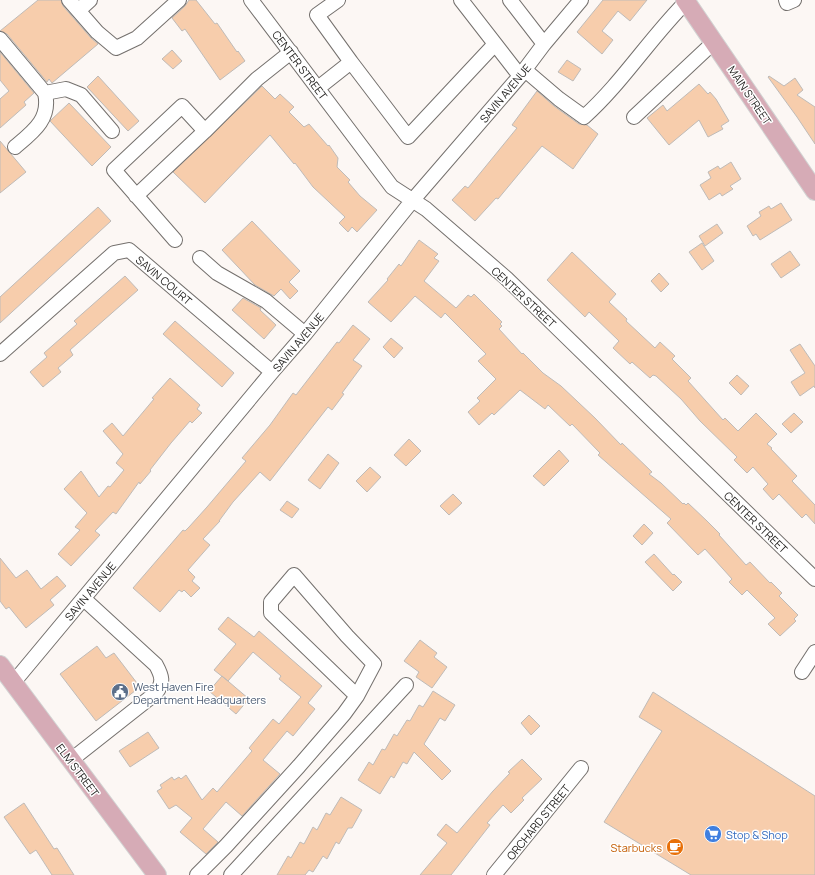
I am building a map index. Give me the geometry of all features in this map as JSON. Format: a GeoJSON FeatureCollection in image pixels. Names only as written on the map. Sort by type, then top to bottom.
{"type":"FeatureCollection","features":[{"type":"Feature","properties":{"kind":"main road","name":"MAIN STREET"},"geometry":{"type":"LineString","coordinates":[[686,1],[815,191]]}},
{"type":"Feature","properties":{"kind":"main road","name":"ELM STREET"},"geometry":{"type":"LineString","coordinates":[[0,665],[157,875]]}},
{"type":"Feature","properties":{"kind":"street"},"geometry":{"type":"LineString","coordinates":[[90,0],[74,5],[97,32],[116,48],[137,38],[170,3]]}},
{"type":"Feature","properties":{"kind":"street","name":"CENTER STREET"},"geometry":{"type":"LineString","coordinates":[[251,0],[392,187],[426,210],[506,278],[815,579]]}},
{"type":"Feature","properties":{"kind":"street"},"geometry":{"type":"LineString","coordinates":[[338,0],[317,15],[408,137],[495,44]]}},
{"type":"Feature","properties":{"kind":"street"},"geometry":{"type":"LineString","coordinates":[[461,0],[495,44],[523,73],[584,117],[600,103],[686,1]]}},
{"type":"Feature","properties":{"kind":"street"},"geometry":{"type":"LineString","coordinates":[[510,0],[544,44]]}},
{"type":"Feature","properties":{"kind":"street","name":"SAVIN AVENUE"},"geometry":{"type":"LineString","coordinates":[[13,683],[305,334],[412,201],[523,73],[544,44],[581,0]]}},
{"type":"Feature","properties":{"kind":"street"},"geometry":{"type":"LineString","coordinates":[[786,0],[788,3],[794,0]]}},
{"type":"Feature","properties":{"kind":"street"},"geometry":{"type":"LineString","coordinates":[[0,39],[45,93],[46,109],[44,116],[37,129],[16,147]]}},
{"type":"Feature","properties":{"kind":"street"},"geometry":{"type":"LineString","coordinates":[[634,117],[714,42]]}},
{"type":"Feature","properties":{"kind":"street"},"geometry":{"type":"LineString","coordinates":[[136,196],[205,131],[257,79],[291,52]]}},
{"type":"Feature","properties":{"kind":"street"},"geometry":{"type":"LineString","coordinates":[[318,88],[351,62]]}},
{"type":"Feature","properties":{"kind":"street"},"geometry":{"type":"LineString","coordinates":[[45,93],[66,89],[81,95],[112,131]]}},
{"type":"Feature","properties":{"kind":"street"},"geometry":{"type":"LineString","coordinates":[[175,240],[114,170],[182,106],[205,131]]}},
{"type":"Feature","properties":{"kind":"street","name":"SAVIN COURT"},"geometry":{"type":"LineString","coordinates":[[0,354],[114,253],[129,250],[272,372]]}},
{"type":"Feature","properties":{"kind":"street"},"geometry":{"type":"LineString","coordinates":[[200,258],[217,273],[266,301],[305,334]]}},
{"type":"Feature","properties":{"kind":"street"},"geometry":{"type":"LineString","coordinates":[[197,875],[226,846],[299,766],[357,696],[374,664],[294,575],[271,602],[271,613],[357,696]]}},
{"type":"Feature","properties":{"kind":"street"},"geometry":{"type":"LineString","coordinates":[[71,760],[156,693],[159,689],[162,677],[156,665],[84,599]]}},
{"type":"Feature","properties":{"kind":"street"},"geometry":{"type":"LineString","coordinates":[[802,672],[815,652]]}},
{"type":"Feature","properties":{"kind":"street"},"geometry":{"type":"LineString","coordinates":[[231,875],[406,685]]}},
{"type":"Feature","properties":{"kind":"street","name":"ORCHARD STREET"},"geometry":{"type":"LineString","coordinates":[[494,875],[581,768]]}},
{"type":"Feature","properties":{"kind":"building"},"geometry":{"type":"Polygon","coordinates":[[[38,0],[61,0],[63,6],[98,44],[52,83],[49,79],[47,82],[7,34],[0,31],[38,0]]]}},
{"type":"Feature","properties":{"kind":"building"},"geometry":{"type":"Polygon","coordinates":[[[189,0],[196,0],[215,24],[217,23],[245,61],[220,80],[185,29],[182,31],[172,18],[185,6],[189,0]]]}},
{"type":"Feature","properties":{"kind":"building"},"geometry":{"type":"Polygon","coordinates":[[[603,0],[647,0],[630,21],[618,11],[602,31],[613,40],[602,54],[577,32],[603,0]]]}},
{"type":"Feature","properties":{"kind":"building"},"geometry":{"type":"Polygon","coordinates":[[[172,50],[182,61],[173,69],[162,59],[172,50]]]}},
{"type":"Feature","properties":{"kind":"building"},"geometry":{"type":"Polygon","coordinates":[[[0,52],[34,93],[24,102],[26,105],[0,128],[0,99],[9,91],[0,80],[0,52]]]}},
{"type":"Feature","properties":{"kind":"building"},"geometry":{"type":"Polygon","coordinates":[[[567,60],[581,69],[573,81],[558,72],[567,60]]]}},
{"type":"Feature","properties":{"kind":"building"},"geometry":{"type":"Polygon","coordinates":[[[98,76],[139,121],[128,131],[87,87],[98,76]]]}},
{"type":"Feature","properties":{"kind":"building"},"geometry":{"type":"Polygon","coordinates":[[[769,76],[784,86],[795,78],[803,90],[797,95],[815,107],[815,144],[768,77],[769,76]]]}},
{"type":"Feature","properties":{"kind":"building"},"geometry":{"type":"Polygon","coordinates":[[[699,84],[708,94],[710,92],[716,99],[729,121],[721,126],[723,129],[708,137],[699,120],[669,145],[647,118],[663,105],[667,111],[699,84]]]}},
{"type":"Feature","properties":{"kind":"building"},"geometry":{"type":"Polygon","coordinates":[[[262,86],[275,99],[280,94],[294,107],[289,112],[304,127],[309,124],[328,146],[329,145],[338,158],[337,167],[350,180],[348,182],[360,196],[377,210],[357,232],[352,227],[348,232],[339,223],[345,217],[313,187],[295,163],[294,164],[270,135],[205,203],[173,172],[262,86]]]}},
{"type":"Feature","properties":{"kind":"building"},"geometry":{"type":"Polygon","coordinates":[[[537,91],[554,106],[579,124],[587,125],[598,134],[573,169],[542,146],[498,199],[496,198],[475,221],[452,200],[465,186],[468,188],[517,128],[512,125],[537,91]]]}},
{"type":"Feature","properties":{"kind":"building"},"geometry":{"type":"Polygon","coordinates":[[[69,103],[111,147],[92,166],[50,121],[69,103]]]}},
{"type":"Feature","properties":{"kind":"building"},"geometry":{"type":"Polygon","coordinates":[[[0,141],[26,172],[0,193],[0,141]]]}},
{"type":"Feature","properties":{"kind":"building"},"geometry":{"type":"Polygon","coordinates":[[[731,162],[741,179],[730,186],[733,189],[722,196],[720,193],[709,200],[700,185],[711,178],[708,172],[718,166],[720,169],[731,162]]]}},
{"type":"Feature","properties":{"kind":"building"},"geometry":{"type":"Polygon","coordinates":[[[781,203],[792,220],[760,240],[756,234],[753,236],[747,226],[761,216],[759,212],[769,206],[771,209],[781,203]]]}},
{"type":"Feature","properties":{"kind":"building"},"geometry":{"type":"Polygon","coordinates":[[[98,207],[111,221],[0,323],[0,297],[98,207]]]}},
{"type":"Feature","properties":{"kind":"building"},"geometry":{"type":"Polygon","coordinates":[[[252,221],[300,271],[289,282],[298,291],[290,299],[281,289],[274,296],[255,285],[222,250],[252,221]]]}},
{"type":"Feature","properties":{"kind":"building"},"geometry":{"type":"Polygon","coordinates":[[[717,224],[723,233],[705,246],[699,236],[717,224]]]}},
{"type":"Feature","properties":{"kind":"building"},"geometry":{"type":"Polygon","coordinates":[[[419,240],[438,254],[434,258],[439,261],[424,281],[456,308],[468,295],[471,297],[474,294],[502,322],[500,324],[502,326],[499,329],[522,354],[523,353],[543,373],[561,386],[621,445],[622,443],[652,472],[649,474],[683,504],[684,503],[686,505],[688,503],[720,534],[719,535],[746,565],[750,562],[782,593],[779,596],[798,615],[794,619],[796,621],[780,636],[768,624],[775,618],[747,590],[742,595],[729,582],[732,579],[705,549],[698,555],[667,523],[671,519],[598,455],[600,453],[572,424],[570,426],[548,405],[545,409],[520,390],[494,415],[492,413],[479,425],[468,412],[480,401],[477,398],[496,379],[478,361],[486,354],[445,313],[441,318],[415,296],[391,322],[368,302],[388,280],[387,279],[399,264],[401,266],[419,240]]]}},
{"type":"Feature","properties":{"kind":"building"},"geometry":{"type":"Polygon","coordinates":[[[702,243],[714,261],[702,270],[689,252],[702,243]]]}},
{"type":"Feature","properties":{"kind":"building"},"geometry":{"type":"Polygon","coordinates":[[[790,251],[800,265],[781,278],[771,264],[790,251]]]}},
{"type":"Feature","properties":{"kind":"building"},"geometry":{"type":"Polygon","coordinates":[[[572,252],[616,294],[609,302],[627,319],[626,321],[655,348],[660,342],[675,356],[672,359],[691,378],[688,381],[723,420],[725,418],[738,431],[756,413],[777,434],[767,444],[797,476],[792,481],[815,505],[815,524],[806,514],[802,518],[779,494],[773,500],[763,489],[768,484],[753,467],[747,473],[734,460],[737,457],[700,421],[681,399],[656,376],[653,375],[650,378],[632,362],[630,364],[613,348],[619,341],[589,312],[585,317],[547,280],[572,252]]]}},
{"type":"Feature","properties":{"kind":"building"},"geometry":{"type":"Polygon","coordinates":[[[659,273],[669,284],[661,292],[651,281],[659,273]]]}},
{"type":"Feature","properties":{"kind":"building"},"geometry":{"type":"Polygon","coordinates":[[[125,276],[138,290],[70,350],[73,355],[58,368],[61,372],[43,387],[30,372],[47,357],[44,353],[77,324],[74,321],[125,276]]]}},
{"type":"Feature","properties":{"kind":"building"},"geometry":{"type":"Polygon","coordinates":[[[243,298],[261,308],[260,310],[276,325],[264,339],[232,310],[243,298]]]}},
{"type":"Feature","properties":{"kind":"building"},"geometry":{"type":"Polygon","coordinates":[[[175,321],[234,373],[222,387],[163,334],[175,321]]]}},
{"type":"Feature","properties":{"kind":"building"},"geometry":{"type":"Polygon","coordinates":[[[353,325],[370,339],[353,360],[362,366],[342,393],[344,394],[332,410],[328,407],[270,481],[260,472],[233,502],[220,521],[203,539],[210,545],[188,570],[195,577],[192,581],[200,588],[191,597],[184,590],[182,592],[179,590],[160,612],[133,588],[183,530],[185,531],[207,507],[246,461],[242,458],[270,425],[293,393],[296,395],[337,342],[339,343],[353,325]]]}},
{"type":"Feature","properties":{"kind":"building"},"geometry":{"type":"Polygon","coordinates":[[[391,338],[403,348],[394,358],[383,347],[391,338]]]}},
{"type":"Feature","properties":{"kind":"building"},"geometry":{"type":"Polygon","coordinates":[[[800,344],[815,366],[815,388],[814,386],[800,396],[791,382],[805,373],[790,350],[800,344]]]}},
{"type":"Feature","properties":{"kind":"building"},"geometry":{"type":"Polygon","coordinates":[[[737,375],[749,386],[741,395],[729,383],[737,375]]]}},
{"type":"Feature","properties":{"kind":"building"},"geometry":{"type":"Polygon","coordinates":[[[170,378],[200,405],[197,409],[202,413],[192,423],[190,421],[171,443],[150,470],[151,471],[140,484],[139,482],[116,514],[113,512],[95,531],[100,535],[71,566],[58,554],[80,530],[75,527],[87,513],[64,489],[81,471],[99,497],[108,486],[110,487],[124,470],[116,463],[123,454],[103,431],[112,423],[123,436],[154,399],[152,398],[170,378]]]}},
{"type":"Feature","properties":{"kind":"building"},"geometry":{"type":"Polygon","coordinates":[[[794,413],[803,422],[791,433],[782,424],[794,413]]]}},
{"type":"Feature","properties":{"kind":"building"},"geometry":{"type":"Polygon","coordinates":[[[409,439],[421,451],[406,466],[394,455],[409,439]]]}},
{"type":"Feature","properties":{"kind":"building"},"geometry":{"type":"Polygon","coordinates":[[[559,450],[569,461],[544,486],[533,476],[559,450]]]}},
{"type":"Feature","properties":{"kind":"building"},"geometry":{"type":"Polygon","coordinates":[[[328,454],[339,463],[320,489],[308,480],[328,454]]]}},
{"type":"Feature","properties":{"kind":"building"},"geometry":{"type":"Polygon","coordinates":[[[370,467],[381,477],[367,492],[356,481],[370,467]]]}},
{"type":"Feature","properties":{"kind":"building"},"geometry":{"type":"Polygon","coordinates":[[[453,494],[462,503],[449,515],[440,506],[453,494]]]}},
{"type":"Feature","properties":{"kind":"building"},"geometry":{"type":"Polygon","coordinates":[[[287,501],[299,509],[292,518],[280,510],[287,501]]]}},
{"type":"Feature","properties":{"kind":"building"},"geometry":{"type":"Polygon","coordinates":[[[644,524],[653,533],[642,545],[633,536],[644,524]]]}},
{"type":"Feature","properties":{"kind":"building"},"geometry":{"type":"Polygon","coordinates":[[[654,554],[673,575],[674,574],[682,582],[673,591],[645,562],[654,554]]]}},
{"type":"Feature","properties":{"kind":"building"},"geometry":{"type":"Polygon","coordinates":[[[0,558],[16,578],[27,570],[41,589],[57,576],[66,586],[50,600],[54,605],[26,628],[9,607],[6,609],[0,601],[0,558]]]}},
{"type":"Feature","properties":{"kind":"building"},"geometry":{"type":"Polygon","coordinates":[[[228,617],[254,637],[259,631],[322,686],[308,703],[315,709],[293,736],[287,731],[263,760],[280,774],[242,816],[226,802],[203,829],[218,842],[206,854],[180,832],[192,818],[176,805],[169,809],[157,791],[162,788],[160,785],[172,777],[174,780],[179,777],[181,779],[186,775],[202,800],[213,788],[217,792],[252,751],[249,748],[273,719],[279,724],[301,697],[279,679],[281,676],[253,652],[228,681],[214,670],[236,644],[218,629],[228,617]]]}},
{"type":"Feature","properties":{"kind":"building"},"geometry":{"type":"Polygon","coordinates":[[[420,640],[437,653],[434,657],[447,667],[432,688],[416,677],[419,672],[404,661],[420,640]]]}},
{"type":"Feature","properties":{"kind":"building"},"geometry":{"type":"Polygon","coordinates":[[[97,646],[106,658],[114,653],[140,687],[96,721],[60,674],[97,646]]]}},
{"type":"Feature","properties":{"kind":"building"},"geometry":{"type":"Polygon","coordinates":[[[222,676],[249,699],[236,714],[209,691],[222,676]]]}},
{"type":"Feature","properties":{"kind":"building"},"geometry":{"type":"Polygon","coordinates":[[[433,691],[455,705],[445,721],[440,718],[424,744],[451,771],[442,780],[414,752],[407,764],[403,762],[394,778],[391,776],[380,794],[358,780],[369,762],[373,765],[382,749],[385,750],[394,734],[397,736],[407,720],[410,721],[419,705],[423,707],[433,691]]]}},
{"type":"Feature","properties":{"kind":"building"},"geometry":{"type":"Polygon","coordinates":[[[653,692],[815,796],[815,875],[691,875],[604,822],[662,731],[639,717],[653,692]]]}},
{"type":"Feature","properties":{"kind":"building"},"geometry":{"type":"Polygon","coordinates":[[[529,715],[540,726],[531,735],[521,723],[529,715]]]}},
{"type":"Feature","properties":{"kind":"building"},"geometry":{"type":"Polygon","coordinates":[[[148,732],[159,748],[130,767],[119,751],[148,732]]]}},
{"type":"Feature","properties":{"kind":"building"},"geometry":{"type":"Polygon","coordinates":[[[522,759],[542,779],[522,798],[524,800],[511,813],[503,805],[487,823],[490,825],[451,875],[420,875],[447,843],[437,835],[446,824],[457,833],[510,773],[508,772],[522,759]]]}},
{"type":"Feature","properties":{"kind":"building"},"geometry":{"type":"Polygon","coordinates":[[[341,797],[362,810],[352,828],[348,828],[339,844],[336,842],[327,859],[323,856],[313,872],[309,870],[305,875],[277,875],[288,856],[291,858],[300,842],[304,844],[313,827],[317,830],[326,813],[330,815],[341,797]]]}},
{"type":"Feature","properties":{"kind":"building"},"geometry":{"type":"Polygon","coordinates":[[[24,803],[54,849],[57,848],[74,875],[52,875],[36,850],[30,854],[4,817],[24,803]]]}},
{"type":"Feature","properties":{"kind":"place","name":"West Haven Fire Department Headquarters"},"geometry":{"type":"Point","coordinates":[120,692]}},
{"type":"Feature","properties":{"kind":"place","name":"Stop & Shop"},"geometry":{"type":"Point","coordinates":[713,834]}},
{"type":"Feature","properties":{"kind":"place","name":"Starbucks"},"geometry":{"type":"Point","coordinates":[675,847]}}]}
